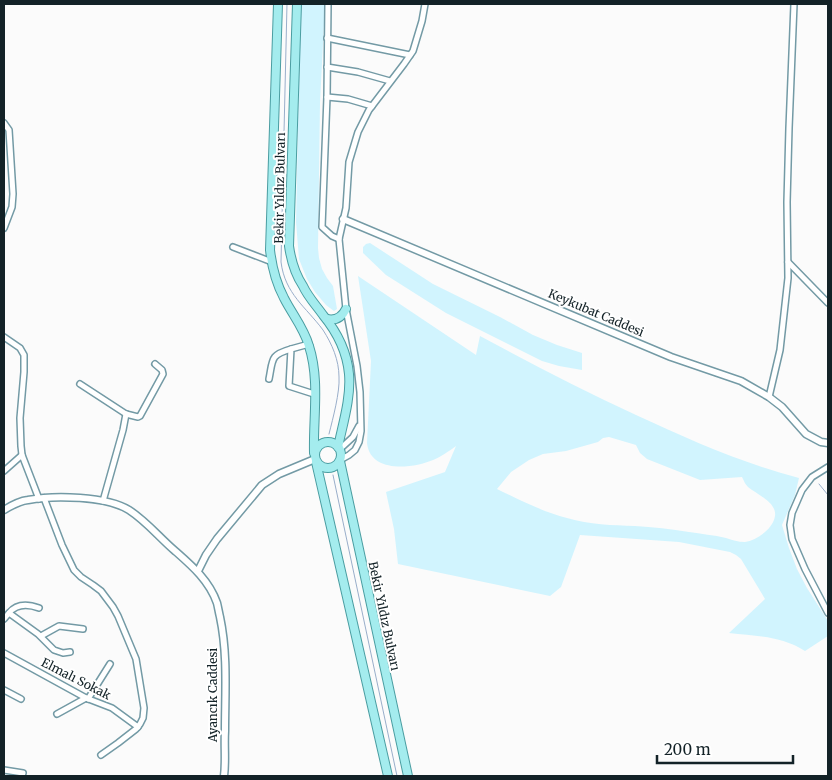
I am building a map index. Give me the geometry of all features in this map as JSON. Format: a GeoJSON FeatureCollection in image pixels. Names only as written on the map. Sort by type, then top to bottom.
{"type":"FeatureCollection","features":[{"type":"Feature","properties":{"kind":"main road","name":"Bekir Yıldız Bulvarı"},"geometry":{"type":"LineString","coordinates":[[278,4],[270,242],[272,262],[280,290],[300,324],[309,344],[314,365],[315,458],[388,776]]}},
{"type":"Feature","properties":{"kind":"main road","name":"Bekir Yıldız Bulvarı"},"geometry":{"type":"LineString","coordinates":[[297,4],[289,246],[294,266],[303,287],[341,343],[346,358],[349,374],[348,398],[339,448]]}},
{"type":"Feature","properties":{"kind":"main road"},"geometry":{"type":"LineString","coordinates":[[326,319],[339,318],[346,308]]}},
{"type":"Feature","properties":{"kind":"main road"},"geometry":{"type":"LineString","coordinates":[[323,442],[332,442],[339,448],[340,460],[335,466],[323,468],[315,458],[318,446],[323,442]]}},
{"type":"Feature","properties":{"kind":"main road","name":"Bekir Yıldız Bulvarı"},"geometry":{"type":"LineString","coordinates":[[340,460],[408,776]]}},
{"type":"Feature","properties":{"kind":"street"},"geometry":{"type":"LineString","coordinates":[[328,4],[327,97],[322,227],[332,236],[339,239]]}},
{"type":"Feature","properties":{"kind":"street"},"geometry":{"type":"LineString","coordinates":[[340,460],[349,455],[357,446],[360,434],[360,392],[346,308],[339,239],[346,208],[350,155],[362,124],[372,106],[413,51],[425,4]]}},
{"type":"Feature","properties":{"kind":"street"},"geometry":{"type":"LineString","coordinates":[[768,396],[780,350],[788,278],[787,202],[794,4]]}},
{"type":"Feature","properties":{"kind":"street"},"geometry":{"type":"LineString","coordinates":[[327,38],[410,55]]}},
{"type":"Feature","properties":{"kind":"street"},"geometry":{"type":"LineString","coordinates":[[327,67],[358,72],[390,81]]}},
{"type":"Feature","properties":{"kind":"street"},"geometry":{"type":"LineString","coordinates":[[327,97],[348,99],[372,106]]}},
{"type":"Feature","properties":{"kind":"street"},"geometry":{"type":"LineString","coordinates":[[4,123],[9,130],[13,187],[13,201],[6,215],[4,228]]}},
{"type":"Feature","properties":{"kind":"street","name":"Keykubat Caddesi"},"geometry":{"type":"LineString","coordinates":[[343,219],[671,357],[741,381],[768,396],[782,407],[806,434],[821,442],[828,443]]}},
{"type":"Feature","properties":{"kind":"street"},"geometry":{"type":"LineString","coordinates":[[233,248],[272,262]]}},
{"type":"Feature","properties":{"kind":"street"},"geometry":{"type":"LineString","coordinates":[[788,262],[828,304]]}},
{"type":"Feature","properties":{"kind":"street"},"geometry":{"type":"LineString","coordinates":[[4,337],[20,348],[24,355],[20,418],[22,455],[74,570],[80,577],[101,591],[118,616],[136,659],[144,711],[143,718],[138,727],[101,755]]}},
{"type":"Feature","properties":{"kind":"street"},"geometry":{"type":"LineString","coordinates":[[269,379],[274,357],[279,352],[309,344]]}},
{"type":"Feature","properties":{"kind":"street"},"geometry":{"type":"LineString","coordinates":[[291,349],[289,386],[314,394]]}},
{"type":"Feature","properties":{"kind":"street"},"geometry":{"type":"LineString","coordinates":[[80,384],[126,414],[136,417],[140,416],[163,374],[162,370],[155,364]]}},
{"type":"Feature","properties":{"kind":"street"},"geometry":{"type":"LineString","coordinates":[[103,501],[126,414]]}},
{"type":"Feature","properties":{"kind":"street"},"geometry":{"type":"LineString","coordinates":[[339,448],[355,435],[360,423]]}},
{"type":"Feature","properties":{"kind":"street"},"geometry":{"type":"LineString","coordinates":[[4,471],[22,455]]}},
{"type":"Feature","properties":{"kind":"street"},"geometry":{"type":"LineString","coordinates":[[198,571],[206,555],[217,540],[259,489],[279,474],[315,458]]}},
{"type":"Feature","properties":{"kind":"street"},"geometry":{"type":"LineString","coordinates":[[828,467],[812,478],[802,490],[792,513],[790,525],[792,539],[828,613]]}},
{"type":"Feature","properties":{"kind":"street","name":"Ayancık Caddesi"},"geometry":{"type":"LineString","coordinates":[[4,510],[22,501],[41,498],[77,498],[123,506],[142,519],[198,571],[217,602],[223,632],[226,663],[224,776]]}},
{"type":"Feature","properties":{"kind":"street"},"geometry":{"type":"LineString","coordinates":[[4,619],[14,608],[21,605],[39,608]]}},
{"type":"Feature","properties":{"kind":"street"},"geometry":{"type":"LineString","coordinates":[[10,613],[41,636],[54,650],[63,653],[70,652]]}},
{"type":"Feature","properties":{"kind":"street"},"geometry":{"type":"LineString","coordinates":[[41,636],[59,626],[83,629]]}},
{"type":"Feature","properties":{"kind":"street","name":"Elmalı Sokak"},"geometry":{"type":"LineString","coordinates":[[4,653],[87,699],[112,708],[138,727]]}},
{"type":"Feature","properties":{"kind":"street"},"geometry":{"type":"LineString","coordinates":[[57,714],[87,699],[110,664]]}},
{"type":"Feature","properties":{"kind":"street"},"geometry":{"type":"LineString","coordinates":[[4,690],[21,699]]}},
{"type":"Feature","properties":{"kind":"street"},"geometry":{"type":"LineString","coordinates":[[4,770],[23,774]]}},
{"type":"Feature","properties":{"kind":"shaded area"},"geometry":{"type":"Polygon","coordinates":[[[301,4],[325,4],[320,103],[318,248],[322,269],[333,286],[337,309],[334,311],[315,292],[307,279],[299,259],[296,222],[301,4]]]}},
{"type":"Feature","properties":{"kind":"shaded area"},"geometry":{"type":"Polygon","coordinates":[[[370,243],[433,284],[533,335],[582,353],[582,370],[542,361],[446,313],[386,275],[363,253],[363,247],[370,243]]]}},
{"type":"Feature","properties":{"kind":"shaded area"},"geometry":{"type":"Polygon","coordinates":[[[358,276],[476,355],[480,336],[577,387],[676,433],[737,458],[799,478],[795,495],[782,525],[797,569],[828,621],[828,636],[805,651],[787,642],[759,636],[729,633],[765,599],[741,559],[736,555],[730,552],[679,542],[580,535],[561,587],[550,596],[398,564],[394,529],[386,492],[445,472],[456,446],[436,459],[414,465],[393,466],[376,460],[370,453],[367,443],[371,361],[358,276]],[[609,437],[566,451],[543,454],[529,460],[511,472],[497,489],[549,512],[576,520],[609,525],[669,529],[745,542],[759,536],[774,521],[775,511],[773,507],[748,487],[742,477],[700,480],[647,459],[640,453],[636,445],[609,437]]]}},
{"type":"Feature","properties":{"kind":"waterway"},"geometry":{"type":"LineString","coordinates":[[287,4],[281,262],[283,273],[292,292],[323,330],[336,358],[339,383],[329,434]]}},
{"type":"Feature","properties":{"kind":"waterway"},"geometry":{"type":"LineString","coordinates":[[333,475],[397,776]]}},
{"type":"Feature","properties":{"kind":"waterway"},"geometry":{"type":"LineString","coordinates":[[819,484],[828,495]]}}]}
